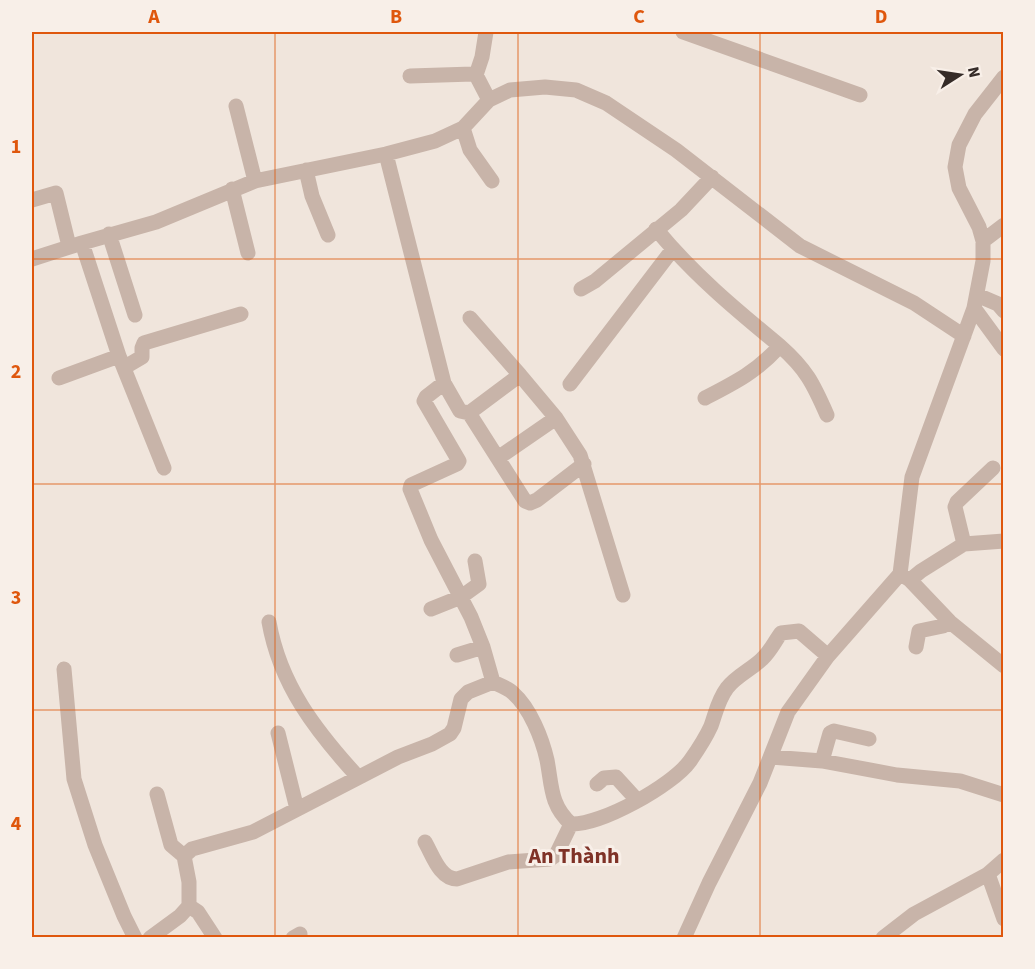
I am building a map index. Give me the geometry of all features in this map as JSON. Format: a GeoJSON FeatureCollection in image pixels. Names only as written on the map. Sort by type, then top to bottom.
{"type":"FeatureCollection","features":[{"type":"Feature","properties":{"kind":"street"},"geometry":{"type":"LineString","coordinates":[[486,32],[476,75],[489,100]]}},
{"type":"Feature","properties":{"kind":"street"},"geometry":{"type":"LineString","coordinates":[[683,32],[860,95]]}},
{"type":"Feature","properties":{"kind":"street"},"geometry":{"type":"LineString","coordinates":[[410,76],[476,75]]}},
{"type":"Feature","properties":{"kind":"street"},"geometry":{"type":"LineString","coordinates":[[1004,77],[975,114],[959,145],[955,167],[959,188],[979,227],[983,241],[983,261],[976,302],[912,477],[905,577],[950,622],[1004,666]]}},
{"type":"Feature","properties":{"kind":"street"},"geometry":{"type":"LineString","coordinates":[[32,259],[75,244],[156,222],[255,181],[386,154],[435,141],[463,128],[489,100],[510,90],[545,87],[576,90],[606,103],[676,150],[800,246],[914,303],[964,336]]}},
{"type":"Feature","properties":{"kind":"street"},"geometry":{"type":"LineString","coordinates":[[236,106],[255,181]]}},
{"type":"Feature","properties":{"kind":"street"},"geometry":{"type":"LineString","coordinates":[[463,128],[470,150],[492,182]]}},
{"type":"Feature","properties":{"kind":"street"},"geometry":{"type":"LineString","coordinates":[[386,154],[444,383],[460,411],[469,412],[520,375]]}},
{"type":"Feature","properties":{"kind":"street"},"geometry":{"type":"LineString","coordinates":[[306,170],[312,196],[328,235]]}},
{"type":"Feature","properties":{"kind":"street"},"geometry":{"type":"LineString","coordinates":[[581,289],[595,281],[681,210],[712,177]]}},
{"type":"Feature","properties":{"kind":"street"},"geometry":{"type":"LineString","coordinates":[[232,189],[248,253]]}},
{"type":"Feature","properties":{"kind":"street"},"geometry":{"type":"LineString","coordinates":[[32,200],[56,193],[164,468]]}},
{"type":"Feature","properties":{"kind":"street"},"geometry":{"type":"LineString","coordinates":[[983,241],[1004,225]]}},
{"type":"Feature","properties":{"kind":"street"},"geometry":{"type":"LineString","coordinates":[[656,229],[722,298],[800,364],[814,386],[827,415]]}},
{"type":"Feature","properties":{"kind":"street"},"geometry":{"type":"LineString","coordinates":[[109,234],[135,315]]}},
{"type":"Feature","properties":{"kind":"street"},"geometry":{"type":"LineString","coordinates":[[570,384],[673,249]]}},
{"type":"Feature","properties":{"kind":"street"},"geometry":{"type":"LineString","coordinates":[[976,302],[1002,305]]}},
{"type":"Feature","properties":{"kind":"street"},"geometry":{"type":"LineString","coordinates":[[976,302],[1004,349]]}},
{"type":"Feature","properties":{"kind":"street"},"geometry":{"type":"LineString","coordinates":[[59,378],[142,357],[144,343],[241,314]]}},
{"type":"Feature","properties":{"kind":"street"},"geometry":{"type":"LineString","coordinates":[[470,318],[556,418],[584,464],[623,595]]}},
{"type":"Feature","properties":{"kind":"street"},"geometry":{"type":"LineString","coordinates":[[705,398],[748,375],[763,364],[780,346]]}},
{"type":"Feature","properties":{"kind":"street"},"geometry":{"type":"LineString","coordinates":[[444,383],[424,401],[459,461],[458,464],[410,486],[431,540],[471,617],[493,682],[513,693],[531,716],[546,757],[554,804],[562,817],[571,824],[580,824],[637,800],[662,785],[689,763],[711,727],[717,704],[728,687],[764,658],[781,633],[799,631],[828,656]]}},
{"type":"Feature","properties":{"kind":"street"},"geometry":{"type":"LineString","coordinates":[[469,412],[525,501],[530,503],[537,500],[584,464]]}},
{"type":"Feature","properties":{"kind":"street"},"geometry":{"type":"LineString","coordinates":[[498,458],[556,418]]}},
{"type":"Feature","properties":{"kind":"street"},"geometry":{"type":"LineString","coordinates":[[964,544],[955,507],[957,502],[993,468]]}},
{"type":"Feature","properties":{"kind":"street"},"geometry":{"type":"LineString","coordinates":[[684,938],[756,792],[788,712],[828,656],[905,577],[921,571],[964,544],[1004,541]]}},
{"type":"Feature","properties":{"kind":"street"},"geometry":{"type":"LineString","coordinates":[[431,609],[461,597],[479,584],[475,561]]}},
{"type":"Feature","properties":{"kind":"street"},"geometry":{"type":"LineString","coordinates":[[270,622],[274,646],[287,678],[307,716],[331,748],[358,777]]}},
{"type":"Feature","properties":{"kind":"street"},"geometry":{"type":"LineString","coordinates":[[916,647],[919,630],[943,626],[950,622]]}},
{"type":"Feature","properties":{"kind":"street"},"geometry":{"type":"LineString","coordinates":[[457,655],[483,647]]}},
{"type":"Feature","properties":{"kind":"street"},"geometry":{"type":"LineString","coordinates":[[64,669],[74,779],[95,845],[135,938]]}},
{"type":"Feature","properties":{"kind":"street"},"geometry":{"type":"LineString","coordinates":[[184,856],[192,849],[253,832],[358,777],[450,734],[454,728],[461,699],[468,692],[493,682]]}},
{"type":"Feature","properties":{"kind":"street"},"geometry":{"type":"LineString","coordinates":[[822,761],[830,733],[834,731],[868,739]]}},
{"type":"Feature","properties":{"kind":"street"},"geometry":{"type":"LineString","coordinates":[[278,733],[297,809]]}},
{"type":"Feature","properties":{"kind":"street"},"geometry":{"type":"LineString","coordinates":[[771,757],[822,761],[897,775],[960,781],[1004,795]]}},
{"type":"Feature","properties":{"kind":"street"},"geometry":{"type":"LineString","coordinates":[[597,784],[604,778],[616,777],[637,800]]}},
{"type":"Feature","properties":{"kind":"street"},"geometry":{"type":"LineString","coordinates":[[150,938],[180,916],[189,906],[189,882],[184,856],[171,845],[157,794]]}},
{"type":"Feature","properties":{"kind":"street"},"geometry":{"type":"LineString","coordinates":[[425,842],[444,876],[457,879],[508,862],[550,859],[556,855],[571,824]]}},
{"type":"Feature","properties":{"kind":"street"},"geometry":{"type":"LineString","coordinates":[[883,938],[914,914],[988,874],[1004,860]]}},
{"type":"Feature","properties":{"kind":"street"},"geometry":{"type":"LineString","coordinates":[[988,874],[1004,919]]}},
{"type":"Feature","properties":{"kind":"street"},"geometry":{"type":"LineString","coordinates":[[189,906],[198,912],[216,938]]}},
{"type":"Feature","properties":{"kind":"district","name":"An Thành"},"geometry":{"type":"Point","coordinates":[574,856]}}]}
